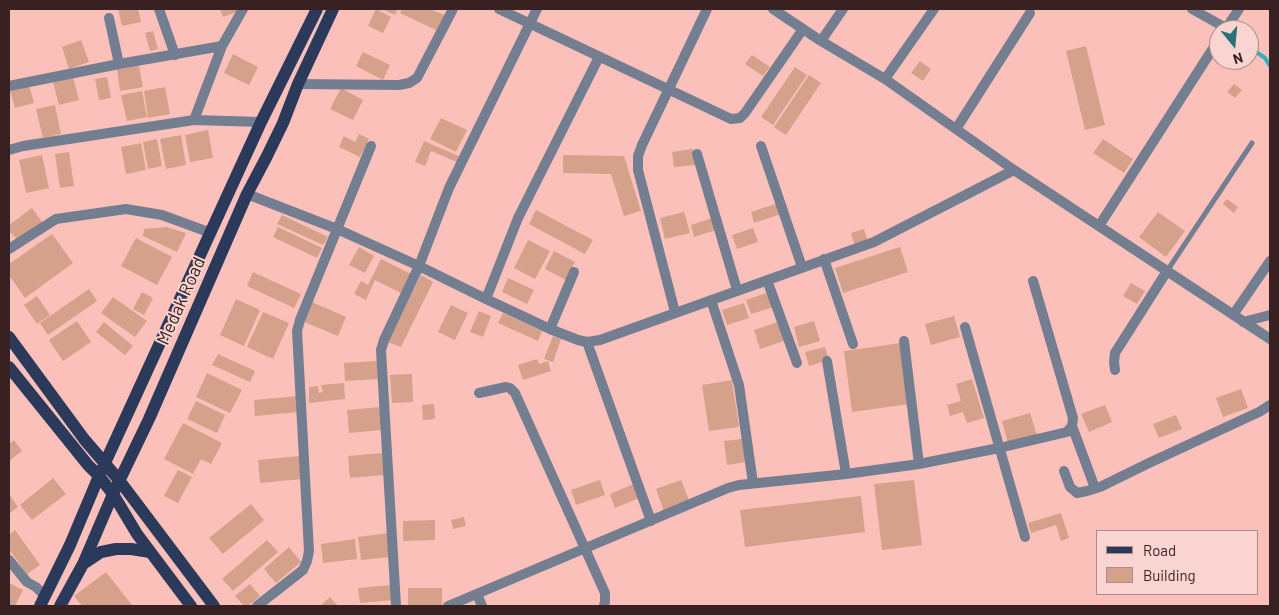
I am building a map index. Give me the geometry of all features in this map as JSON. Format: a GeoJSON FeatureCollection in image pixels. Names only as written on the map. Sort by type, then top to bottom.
{"type":"FeatureCollection","features":[{"type":"Feature","properties":{"kind":"main road"},"geometry":{"type":"LineString","coordinates":[[43,601],[262,122],[317,9]]}},
{"type":"Feature","properties":{"kind":"main road","name":"Medak Road"},"geometry":{"type":"LineString","coordinates":[[60,606],[83,564],[113,494],[149,419],[247,194],[268,156],[298,84],[333,9]]}},
{"type":"Feature","properties":{"kind":"main road"},"geometry":{"type":"LineString","coordinates":[[274,97],[290,105]]}},
{"type":"Feature","properties":{"kind":"main road"},"geometry":{"type":"LineString","coordinates":[[9,337],[84,439],[137,534],[191,606]]}},
{"type":"Feature","properties":{"kind":"main road"},"geometry":{"type":"LineString","coordinates":[[9,367],[88,465],[120,480],[214,606]]}},
{"type":"Feature","properties":{"kind":"main road"},"geometry":{"type":"LineString","coordinates":[[83,564],[101,552],[116,549],[150,552]]}},
{"type":"Feature","properties":{"kind":"street"},"geometry":{"type":"LineString","coordinates":[[159,9],[175,55]]}},
{"type":"Feature","properties":{"kind":"street"},"geometry":{"type":"LineString","coordinates":[[194,120],[222,46],[243,9]]}},
{"type":"Feature","properties":{"kind":"street"},"geometry":{"type":"LineString","coordinates":[[298,84],[399,85],[409,83],[417,78],[453,9]]}},
{"type":"Feature","properties":{"kind":"street"},"geometry":{"type":"LineString","coordinates":[[499,9],[731,119],[740,118],[745,113],[803,29]]}},
{"type":"Feature","properties":{"kind":"street"},"geometry":{"type":"LineString","coordinates":[[396,606],[381,350],[419,266],[449,188],[537,9]]}},
{"type":"Feature","properties":{"kind":"street"},"geometry":{"type":"LineString","coordinates":[[675,312],[638,170],[638,156],[707,9]]}},
{"type":"Feature","properties":{"kind":"street"},"geometry":{"type":"LineString","coordinates":[[773,9],[884,80],[1014,170],[1270,339]]}},
{"type":"Feature","properties":{"kind":"street"},"geometry":{"type":"LineString","coordinates":[[821,41],[842,9]]}},
{"type":"Feature","properties":{"kind":"street"},"geometry":{"type":"LineString","coordinates":[[884,80],[934,9]]}},
{"type":"Feature","properties":{"kind":"street"},"geometry":{"type":"LineString","coordinates":[[1192,9],[1211,20]]}},
{"type":"Feature","properties":{"kind":"street"},"geometry":{"type":"LineString","coordinates":[[1231,20],[1238,9]]}},
{"type":"Feature","properties":{"kind":"street"},"geometry":{"type":"LineString","coordinates":[[956,129],[1030,13]]}},
{"type":"Feature","properties":{"kind":"street"},"geometry":{"type":"LineString","coordinates":[[109,18],[119,64]]}},
{"type":"Feature","properties":{"kind":"street"},"geometry":{"type":"LineString","coordinates":[[9,86],[222,46]]}},
{"type":"Feature","properties":{"kind":"street"},"geometry":{"type":"LineString","coordinates":[[1099,226],[1209,55]]}},
{"type":"Feature","properties":{"kind":"street"},"geometry":{"type":"LineString","coordinates":[[486,299],[518,218],[599,57]]}},
{"type":"Feature","properties":{"kind":"street"},"geometry":{"type":"LineString","coordinates":[[9,150],[23,146],[194,120],[262,122]]}},
{"type":"Feature","properties":{"kind":"street"},"geometry":{"type":"LineString","coordinates":[[256,606],[303,570],[308,556],[298,331],[300,320],[371,146]]}},
{"type":"Feature","properties":{"kind":"street"},"geometry":{"type":"LineString","coordinates":[[761,146],[802,267]]}},
{"type":"Feature","properties":{"kind":"street"},"geometry":{"type":"LineString","coordinates":[[697,154],[737,290]]}},
{"type":"Feature","properties":{"kind":"street"},"geometry":{"type":"LineString","coordinates":[[247,194],[337,229],[550,329],[587,342],[600,340],[874,242],[1014,170]]}},
{"type":"Feature","properties":{"kind":"street"},"geometry":{"type":"LineString","coordinates":[[9,249],[56,219],[126,209],[162,215],[211,233]]}},
{"type":"Feature","properties":{"kind":"street"},"geometry":{"type":"LineString","coordinates":[[824,259],[853,344]]}},
{"type":"Feature","properties":{"kind":"street"},"geometry":{"type":"LineString","coordinates":[[1233,315],[1270,261]]}},
{"type":"Feature","properties":{"kind":"street"},"geometry":{"type":"LineString","coordinates":[[1115,370],[1115,353],[1167,271]]}},
{"type":"Feature","properties":{"kind":"street"},"geometry":{"type":"LineString","coordinates":[[550,329],[574,272]]}},
{"type":"Feature","properties":{"kind":"street"},"geometry":{"type":"LineString","coordinates":[[767,280],[797,363]]}},
{"type":"Feature","properties":{"kind":"street"},"geometry":{"type":"LineString","coordinates":[[1032,281],[1072,418],[1072,426],[1095,488]]}},
{"type":"Feature","properties":{"kind":"street"},"geometry":{"type":"LineString","coordinates":[[711,300],[739,385],[753,483]]}},
{"type":"Feature","properties":{"kind":"street"},"geometry":{"type":"LineString","coordinates":[[1243,322],[1270,314]]}},
{"type":"Feature","properties":{"kind":"street"},"geometry":{"type":"LineString","coordinates":[[965,327],[1025,537]]}},
{"type":"Feature","properties":{"kind":"street"},"geometry":{"type":"LineString","coordinates":[[904,341],[919,464]]}},
{"type":"Feature","properties":{"kind":"street"},"geometry":{"type":"LineString","coordinates":[[587,342],[651,521]]}},
{"type":"Feature","properties":{"kind":"street"},"geometry":{"type":"LineString","coordinates":[[827,361],[846,474]]}},
{"type":"Feature","properties":{"kind":"street"},"geometry":{"type":"LineString","coordinates":[[479,393],[506,387],[515,393],[605,593],[604,606]]}},
{"type":"Feature","properties":{"kind":"street"},"geometry":{"type":"LineString","coordinates":[[1064,471],[1070,487],[1077,492],[1095,488],[1259,412],[1270,405]]}},
{"type":"Feature","properties":{"kind":"street"},"geometry":{"type":"LineString","coordinates":[[448,606],[728,488],[753,483],[846,474],[919,464],[1067,432],[1072,426]]}},
{"type":"Feature","properties":{"kind":"street"},"geometry":{"type":"LineString","coordinates":[[9,560],[27,582],[36,587],[43,601]]}},
{"type":"Feature","properties":{"kind":"street"},"geometry":{"type":"LineString","coordinates":[[477,594],[482,606]]}},
{"type":"Feature","properties":{"kind":"lane"},"geometry":{"type":"LineString","coordinates":[[1167,271],[1252,143]]}},
{"type":"Feature","properties":{"kind":"building"},"geometry":{"type":"Polygon","coordinates":[[[118,9],[138,9],[141,22],[122,26],[118,9]]]}},
{"type":"Feature","properties":{"kind":"building"},"geometry":{"type":"Polygon","coordinates":[[[220,9],[236,9],[237,12],[223,17],[220,9]]]}},
{"type":"Feature","properties":{"kind":"building"},"geometry":{"type":"Polygon","coordinates":[[[376,9],[391,17],[383,33],[368,26],[376,9]]]}},
{"type":"Feature","properties":{"kind":"building"},"geometry":{"type":"Polygon","coordinates":[[[381,9],[398,9],[395,15],[381,9]]]}},
{"type":"Feature","properties":{"kind":"building"},"geometry":{"type":"Polygon","coordinates":[[[402,9],[430,9],[447,16],[440,32],[400,13],[402,9]]]}},
{"type":"Feature","properties":{"kind":"building"},"geometry":{"type":"Polygon","coordinates":[[[153,31],[158,49],[150,51],[145,33],[153,31]]]}},
{"type":"Feature","properties":{"kind":"building"},"geometry":{"type":"Polygon","coordinates":[[[81,40],[89,62],[69,69],[62,47],[81,40]]]}},
{"type":"Feature","properties":{"kind":"building"},"geometry":{"type":"Polygon","coordinates":[[[1086,46],[1105,125],[1085,130],[1066,51],[1086,46]]]}},
{"type":"Feature","properties":{"kind":"building"},"geometry":{"type":"Polygon","coordinates":[[[363,52],[390,65],[383,80],[356,66],[363,52]]]}},
{"type":"Feature","properties":{"kind":"building"},"geometry":{"type":"Polygon","coordinates":[[[233,54],[258,67],[249,85],[224,73],[233,54]]]}},
{"type":"Feature","properties":{"kind":"building"},"geometry":{"type":"Polygon","coordinates":[[[752,55],[770,67],[763,76],[745,64],[752,55]]]}},
{"type":"Feature","properties":{"kind":"building"},"geometry":{"type":"Polygon","coordinates":[[[920,61],[931,69],[923,81],[911,73],[920,61]]]}},
{"type":"Feature","properties":{"kind":"building"},"geometry":{"type":"Polygon","coordinates":[[[139,66],[143,87],[120,91],[117,69],[139,66]]]}},
{"type":"Feature","properties":{"kind":"building"},"geometry":{"type":"Polygon","coordinates":[[[795,67],[807,75],[773,125],[761,117],[795,67]]]}},
{"type":"Feature","properties":{"kind":"building"},"geometry":{"type":"Polygon","coordinates":[[[809,75],[821,83],[786,135],[774,127],[809,75]]]}},
{"type":"Feature","properties":{"kind":"building"},"geometry":{"type":"Polygon","coordinates":[[[73,77],[79,100],[59,105],[53,82],[73,77]]]}},
{"type":"Feature","properties":{"kind":"building"},"geometry":{"type":"Polygon","coordinates":[[[107,77],[111,98],[99,100],[95,79],[107,77]]]}},
{"type":"Feature","properties":{"kind":"building"},"geometry":{"type":"Polygon","coordinates":[[[29,84],[34,103],[15,108],[10,90],[29,84]]]}},
{"type":"Feature","properties":{"kind":"building"},"geometry":{"type":"Polygon","coordinates":[[[1234,84],[1242,90],[1235,98],[1227,92],[1234,84]]]}},
{"type":"Feature","properties":{"kind":"building"},"geometry":{"type":"Polygon","coordinates":[[[165,87],[170,114],[148,118],[144,91],[165,87]]]}},
{"type":"Feature","properties":{"kind":"building"},"geometry":{"type":"Polygon","coordinates":[[[341,88],[363,100],[353,120],[330,109],[341,88]]]}},
{"type":"Feature","properties":{"kind":"building"},"geometry":{"type":"Polygon","coordinates":[[[142,91],[147,117],[127,121],[121,95],[142,91]]]}},
{"type":"Feature","properties":{"kind":"building"},"geometry":{"type":"Polygon","coordinates":[[[55,105],[61,134],[43,138],[36,109],[55,105]]]}},
{"type":"Feature","properties":{"kind":"building"},"geometry":{"type":"Polygon","coordinates":[[[441,118],[467,130],[456,152],[430,139],[441,118]]]}},
{"type":"Feature","properties":{"kind":"building"},"geometry":{"type":"Polygon","coordinates":[[[208,130],[213,158],[190,162],[185,135],[208,130]]]}},
{"type":"Feature","properties":{"kind":"building"},"geometry":{"type":"Polygon","coordinates":[[[359,134],[369,139],[360,157],[339,147],[344,136],[355,142],[359,134]]]}},
{"type":"Feature","properties":{"kind":"building"},"geometry":{"type":"Polygon","coordinates":[[[181,135],[186,165],[166,169],[160,139],[181,135]]]}},
{"type":"Feature","properties":{"kind":"building"},"geometry":{"type":"Polygon","coordinates":[[[157,139],[162,166],[148,169],[143,142],[157,139]]]}},
{"type":"Feature","properties":{"kind":"building"},"geometry":{"type":"Polygon","coordinates":[[[1103,139],[1133,159],[1124,173],[1093,153],[1103,139]]]}},
{"type":"Feature","properties":{"kind":"building"},"geometry":{"type":"Polygon","coordinates":[[[424,141],[461,157],[459,163],[431,151],[425,166],[415,162],[424,141]]]}},
{"type":"Feature","properties":{"kind":"building"},"geometry":{"type":"Polygon","coordinates":[[[141,143],[146,170],[126,174],[121,147],[141,143]]]}},
{"type":"Feature","properties":{"kind":"building"},"geometry":{"type":"Polygon","coordinates":[[[693,149],[695,165],[674,167],[672,152],[693,149]]]}},
{"type":"Feature","properties":{"kind":"building"},"geometry":{"type":"Polygon","coordinates":[[[69,152],[74,186],[60,188],[55,154],[69,152]]]}},
{"type":"Feature","properties":{"kind":"building"},"geometry":{"type":"Polygon","coordinates":[[[42,155],[49,188],[26,193],[19,160],[42,155]]]}},
{"type":"Feature","properties":{"kind":"building"},"geometry":{"type":"Polygon","coordinates":[[[563,155],[624,156],[641,211],[624,216],[611,174],[563,173],[563,155]]]}},
{"type":"Feature","properties":{"kind":"building"},"geometry":{"type":"Polygon","coordinates":[[[1227,199],[1238,207],[1234,213],[1223,204],[1227,199]]]}},
{"type":"Feature","properties":{"kind":"building"},"geometry":{"type":"Polygon","coordinates":[[[778,203],[781,214],[754,223],[751,212],[778,203]]]}},
{"type":"Feature","properties":{"kind":"building"},"geometry":{"type":"Polygon","coordinates":[[[32,208],[43,223],[17,239],[9,231],[9,225],[32,208]]]}},
{"type":"Feature","properties":{"kind":"building"},"geometry":{"type":"Polygon","coordinates":[[[536,210],[593,240],[585,254],[529,224],[536,210]]]}},
{"type":"Feature","properties":{"kind":"building"},"geometry":{"type":"Polygon","coordinates":[[[684,212],[690,233],[665,239],[660,218],[684,212]]]}},
{"type":"Feature","properties":{"kind":"building"},"geometry":{"type":"Polygon","coordinates":[[[1158,212],[1185,231],[1166,257],[1139,237],[1158,212]]]}},
{"type":"Feature","properties":{"kind":"building"},"geometry":{"type":"Polygon","coordinates":[[[282,215],[328,237],[323,245],[277,224],[282,215]]]}},
{"type":"Feature","properties":{"kind":"building"},"geometry":{"type":"Polygon","coordinates":[[[715,217],[719,229],[694,237],[691,225],[715,217]]]}},
{"type":"Feature","properties":{"kind":"building"},"geometry":{"type":"Polygon","coordinates":[[[166,227],[186,233],[177,252],[143,236],[144,229],[166,227]]]}},
{"type":"Feature","properties":{"kind":"building"},"geometry":{"type":"Polygon","coordinates":[[[278,227],[322,248],[317,258],[273,237],[278,227]]]}},
{"type":"Feature","properties":{"kind":"building"},"geometry":{"type":"Polygon","coordinates":[[[753,228],[758,242],[737,249],[732,235],[753,228]]]}},
{"type":"Feature","properties":{"kind":"building"},"geometry":{"type":"Polygon","coordinates":[[[864,229],[868,243],[855,246],[851,233],[864,229]]]}},
{"type":"Feature","properties":{"kind":"building"},"geometry":{"type":"Polygon","coordinates":[[[52,234],[73,263],[25,298],[9,275],[9,264],[52,234]]]}},
{"type":"Feature","properties":{"kind":"building"},"geometry":{"type":"Polygon","coordinates":[[[136,238],[172,257],[157,285],[121,266],[136,238]]]}},
{"type":"Feature","properties":{"kind":"building"},"geometry":{"type":"Polygon","coordinates":[[[528,240],[550,251],[535,279],[514,268],[528,240]]]}},
{"type":"Feature","properties":{"kind":"building"},"geometry":{"type":"Polygon","coordinates":[[[359,247],[374,256],[365,273],[349,265],[359,247]]]}},
{"type":"Feature","properties":{"kind":"building"},"geometry":{"type":"Polygon","coordinates":[[[900,247],[908,272],[843,293],[835,268],[900,247]]]}},
{"type":"Feature","properties":{"kind":"building"},"geometry":{"type":"Polygon","coordinates":[[[554,251],[575,262],[566,280],[545,269],[554,251]]]}},
{"type":"Feature","properties":{"kind":"building"},"geometry":{"type":"Polygon","coordinates":[[[381,259],[411,274],[401,293],[375,280],[366,300],[354,294],[361,281],[368,285],[381,259]]]}},
{"type":"Feature","properties":{"kind":"building"},"geometry":{"type":"Polygon","coordinates":[[[253,272],[301,294],[294,308],[247,286],[253,272]]]}},
{"type":"Feature","properties":{"kind":"building"},"geometry":{"type":"Polygon","coordinates":[[[421,275],[433,282],[401,347],[388,342],[421,275]]]}},
{"type":"Feature","properties":{"kind":"building"},"geometry":{"type":"Polygon","coordinates":[[[508,278],[534,290],[527,304],[502,292],[508,278]]]}},
{"type":"Feature","properties":{"kind":"building"},"geometry":{"type":"Polygon","coordinates":[[[1131,283],[1145,291],[1137,304],[1123,296],[1131,283]]]}},
{"type":"Feature","properties":{"kind":"building"},"geometry":{"type":"Polygon","coordinates":[[[89,289],[97,301],[48,335],[40,323],[89,289]]]}},
{"type":"Feature","properties":{"kind":"building"},"geometry":{"type":"Polygon","coordinates":[[[142,292],[153,298],[144,315],[133,309],[142,292]]]}},
{"type":"Feature","properties":{"kind":"building"},"geometry":{"type":"Polygon","coordinates":[[[769,292],[774,307],[751,314],[746,300],[769,292]]]}},
{"type":"Feature","properties":{"kind":"building"},"geometry":{"type":"Polygon","coordinates":[[[37,296],[50,315],[37,324],[24,305],[37,296]]]}},
{"type":"Feature","properties":{"kind":"building"},"geometry":{"type":"Polygon","coordinates":[[[113,297],[147,321],[135,337],[101,313],[113,297]]]}},
{"type":"Feature","properties":{"kind":"building"},"geometry":{"type":"Polygon","coordinates":[[[236,299],[260,310],[244,346],[220,335],[236,299]]]}},
{"type":"Feature","properties":{"kind":"building"},"geometry":{"type":"Polygon","coordinates":[[[312,302],[346,317],[338,336],[304,322],[312,302]]]}},
{"type":"Feature","properties":{"kind":"building"},"geometry":{"type":"Polygon","coordinates":[[[744,303],[749,318],[727,325],[722,310],[744,303]]]}},
{"type":"Feature","properties":{"kind":"building"},"geometry":{"type":"Polygon","coordinates":[[[451,305],[468,313],[455,340],[438,332],[451,305]]]}},
{"type":"Feature","properties":{"kind":"building"},"geometry":{"type":"Polygon","coordinates":[[[479,311],[491,316],[483,337],[470,332],[479,311]]]}},
{"type":"Feature","properties":{"kind":"building"},"geometry":{"type":"Polygon","coordinates":[[[263,312],[289,323],[273,359],[247,347],[263,312]]]}},
{"type":"Feature","properties":{"kind":"building"},"geometry":{"type":"Polygon","coordinates":[[[503,313],[542,331],[538,341],[498,323],[503,313]]]}},
{"type":"Feature","properties":{"kind":"building"},"geometry":{"type":"Polygon","coordinates":[[[954,316],[960,337],[931,345],[925,324],[954,316]]]}},
{"type":"Feature","properties":{"kind":"building"},"geometry":{"type":"Polygon","coordinates":[[[77,321],[91,342],[63,361],[49,340],[77,321]]]}},
{"type":"Feature","properties":{"kind":"building"},"geometry":{"type":"Polygon","coordinates":[[[814,321],[820,341],[799,347],[794,327],[814,321]]]}},
{"type":"Feature","properties":{"kind":"building"},"geometry":{"type":"Polygon","coordinates":[[[104,322],[133,346],[125,355],[96,332],[104,322]]]}},
{"type":"Feature","properties":{"kind":"building"},"geometry":{"type":"Polygon","coordinates":[[[778,322],[784,341],[760,349],[754,330],[778,322]]]}},
{"type":"Feature","properties":{"kind":"building"},"geometry":{"type":"Polygon","coordinates":[[[553,336],[561,339],[553,362],[544,359],[553,336]]]}},
{"type":"Feature","properties":{"kind":"building"},"geometry":{"type":"Polygon","coordinates":[[[901,343],[909,404],[852,412],[844,351],[901,343]]]}},
{"type":"Feature","properties":{"kind":"building"},"geometry":{"type":"Polygon","coordinates":[[[825,347],[829,360],[809,366],[805,352],[825,347]]]}},
{"type":"Feature","properties":{"kind":"building"},"geometry":{"type":"Polygon","coordinates":[[[218,354],[255,371],[250,382],[212,365],[218,354]]]}},
{"type":"Feature","properties":{"kind":"building"},"geometry":{"type":"Polygon","coordinates":[[[537,359],[539,364],[548,361],[551,371],[523,380],[518,365],[537,359]]]}},
{"type":"Feature","properties":{"kind":"building"},"geometry":{"type":"Polygon","coordinates":[[[377,361],[378,379],[345,381],[344,363],[377,361]]]}},
{"type":"Feature","properties":{"kind":"building"},"geometry":{"type":"Polygon","coordinates":[[[207,373],[242,390],[230,413],[196,397],[207,373]]]}},
{"type":"Feature","properties":{"kind":"building"},"geometry":{"type":"Polygon","coordinates":[[[412,374],[413,402],[392,403],[390,375],[412,374]]]}},
{"type":"Feature","properties":{"kind":"building"},"geometry":{"type":"Polygon","coordinates":[[[972,379],[984,418],[967,423],[963,412],[950,416],[947,405],[961,401],[956,384],[972,379]]]}},
{"type":"Feature","properties":{"kind":"building"},"geometry":{"type":"Polygon","coordinates":[[[732,380],[739,427],[709,431],[702,385],[732,380]]]}},
{"type":"Feature","properties":{"kind":"building"},"geometry":{"type":"Polygon","coordinates":[[[344,383],[345,399],[309,403],[309,387],[318,386],[319,393],[323,392],[321,385],[344,383]]]}},
{"type":"Feature","properties":{"kind":"building"},"geometry":{"type":"Polygon","coordinates":[[[1241,389],[1248,408],[1223,417],[1216,398],[1241,389]]]}},
{"type":"Feature","properties":{"kind":"building"},"geometry":{"type":"Polygon","coordinates":[[[298,396],[300,412],[255,416],[254,400],[298,396]]]}},
{"type":"Feature","properties":{"kind":"building"},"geometry":{"type":"Polygon","coordinates":[[[196,401],[225,415],[217,433],[187,419],[196,401]]]}},
{"type":"Feature","properties":{"kind":"building"},"geometry":{"type":"Polygon","coordinates":[[[434,404],[435,419],[423,420],[422,405],[434,404]]]}},
{"type":"Feature","properties":{"kind":"building"},"geometry":{"type":"Polygon","coordinates":[[[1105,405],[1112,422],[1089,432],[1081,414],[1105,405]]]}},
{"type":"Feature","properties":{"kind":"building"},"geometry":{"type":"Polygon","coordinates":[[[381,407],[382,430],[349,433],[347,410],[381,407]]]}},
{"type":"Feature","properties":{"kind":"building"},"geometry":{"type":"Polygon","coordinates":[[[1030,413],[1037,435],[1008,444],[1002,421],[1030,413]]]}},
{"type":"Feature","properties":{"kind":"building"},"geometry":{"type":"Polygon","coordinates":[[[1176,415],[1182,429],[1159,438],[1153,424],[1176,415]]]}},
{"type":"Feature","properties":{"kind":"building"},"geometry":{"type":"Polygon","coordinates":[[[183,423],[222,443],[211,464],[201,459],[193,474],[164,459],[183,423]]]}},
{"type":"Feature","properties":{"kind":"building"},"geometry":{"type":"Polygon","coordinates":[[[742,439],[746,462],[727,465],[724,441],[742,439]]]}},
{"type":"Feature","properties":{"kind":"building"},"geometry":{"type":"Polygon","coordinates":[[[14,440],[22,451],[9,461],[9,444],[14,440]]]}},
{"type":"Feature","properties":{"kind":"building"},"geometry":{"type":"Polygon","coordinates":[[[383,453],[385,475],[350,478],[348,456],[383,453]]]}},
{"type":"Feature","properties":{"kind":"building"},"geometry":{"type":"Polygon","coordinates":[[[300,456],[302,479],[260,483],[258,460],[300,456]]]}},
{"type":"Feature","properties":{"kind":"building"},"geometry":{"type":"Polygon","coordinates":[[[178,470],[192,477],[178,503],[164,496],[178,470]]]}},
{"type":"Feature","properties":{"kind":"building"},"geometry":{"type":"Polygon","coordinates":[[[53,478],[66,494],[32,520],[20,505],[53,478]]]}},
{"type":"Feature","properties":{"kind":"building"},"geometry":{"type":"Polygon","coordinates":[[[600,480],[605,495],[576,505],[571,490],[600,480]]]}},
{"type":"Feature","properties":{"kind":"building"},"geometry":{"type":"Polygon","coordinates":[[[681,480],[690,503],[664,512],[656,489],[681,480]]]}},
{"type":"Feature","properties":{"kind":"building"},"geometry":{"type":"Polygon","coordinates":[[[914,480],[922,545],[882,550],[874,484],[914,480]]]}},
{"type":"Feature","properties":{"kind":"building"},"geometry":{"type":"Polygon","coordinates":[[[636,483],[642,497],[615,508],[610,494],[636,483]]]}},
{"type":"Feature","properties":{"kind":"building"},"geometry":{"type":"Polygon","coordinates":[[[9,494],[18,507],[9,514],[9,494]]]}},
{"type":"Feature","properties":{"kind":"building"},"geometry":{"type":"Polygon","coordinates":[[[861,496],[865,532],[745,547],[740,510],[861,496]]]}},
{"type":"Feature","properties":{"kind":"building"},"geometry":{"type":"Polygon","coordinates":[[[251,504],[264,520],[223,554],[209,538],[251,504]]]}},
{"type":"Feature","properties":{"kind":"building"},"geometry":{"type":"Polygon","coordinates":[[[1061,513],[1069,538],[1061,541],[1056,525],[1031,533],[1028,523],[1061,513]]]}},
{"type":"Feature","properties":{"kind":"building"},"geometry":{"type":"Polygon","coordinates":[[[464,517],[466,526],[453,529],[451,520],[464,517]]]}},
{"type":"Feature","properties":{"kind":"building"},"geometry":{"type":"Polygon","coordinates":[[[435,520],[435,540],[403,541],[403,521],[435,520]]]}},
{"type":"Feature","properties":{"kind":"building"},"geometry":{"type":"Polygon","coordinates":[[[15,530],[40,565],[27,574],[9,549],[9,535],[15,530]]]}},
{"type":"Feature","properties":{"kind":"building"},"geometry":{"type":"Polygon","coordinates":[[[389,533],[391,557],[361,560],[358,537],[389,533]]]}},
{"type":"Feature","properties":{"kind":"building"},"geometry":{"type":"Polygon","coordinates":[[[355,539],[357,559],[323,563],[321,544],[355,539]]]}},
{"type":"Feature","properties":{"kind":"building"},"geometry":{"type":"Polygon","coordinates":[[[267,540],[278,552],[233,591],[222,579],[267,540]]]}},
{"type":"Feature","properties":{"kind":"building"},"geometry":{"type":"Polygon","coordinates":[[[289,547],[301,562],[276,583],[264,569],[289,547]]]}},
{"type":"Feature","properties":{"kind":"building"},"geometry":{"type":"Polygon","coordinates":[[[106,572],[132,605],[82,606],[74,596],[106,572]]]}},
{"type":"Feature","properties":{"kind":"building"},"geometry":{"type":"Polygon","coordinates":[[[9,583],[23,590],[15,606],[9,606],[9,583]]]}},
{"type":"Feature","properties":{"kind":"building"},"geometry":{"type":"Polygon","coordinates":[[[250,584],[260,596],[248,606],[244,606],[235,596],[250,584]]]}},
{"type":"Feature","properties":{"kind":"building"},"geometry":{"type":"Polygon","coordinates":[[[392,585],[394,600],[360,603],[358,588],[392,585]]]}},
{"type":"Feature","properties":{"kind":"building"},"geometry":{"type":"Polygon","coordinates":[[[408,588],[442,588],[442,606],[408,606],[408,588]]]}},
{"type":"Feature","properties":{"kind":"building"},"geometry":{"type":"Polygon","coordinates":[[[330,597],[338,606],[324,606],[322,604],[330,597]]]}},
{"type":"Feature","properties":{"kind":"waterway"},"geometry":{"type":"LineString","coordinates":[[1259,54],[1265,58],[1270,66]]}}]}
